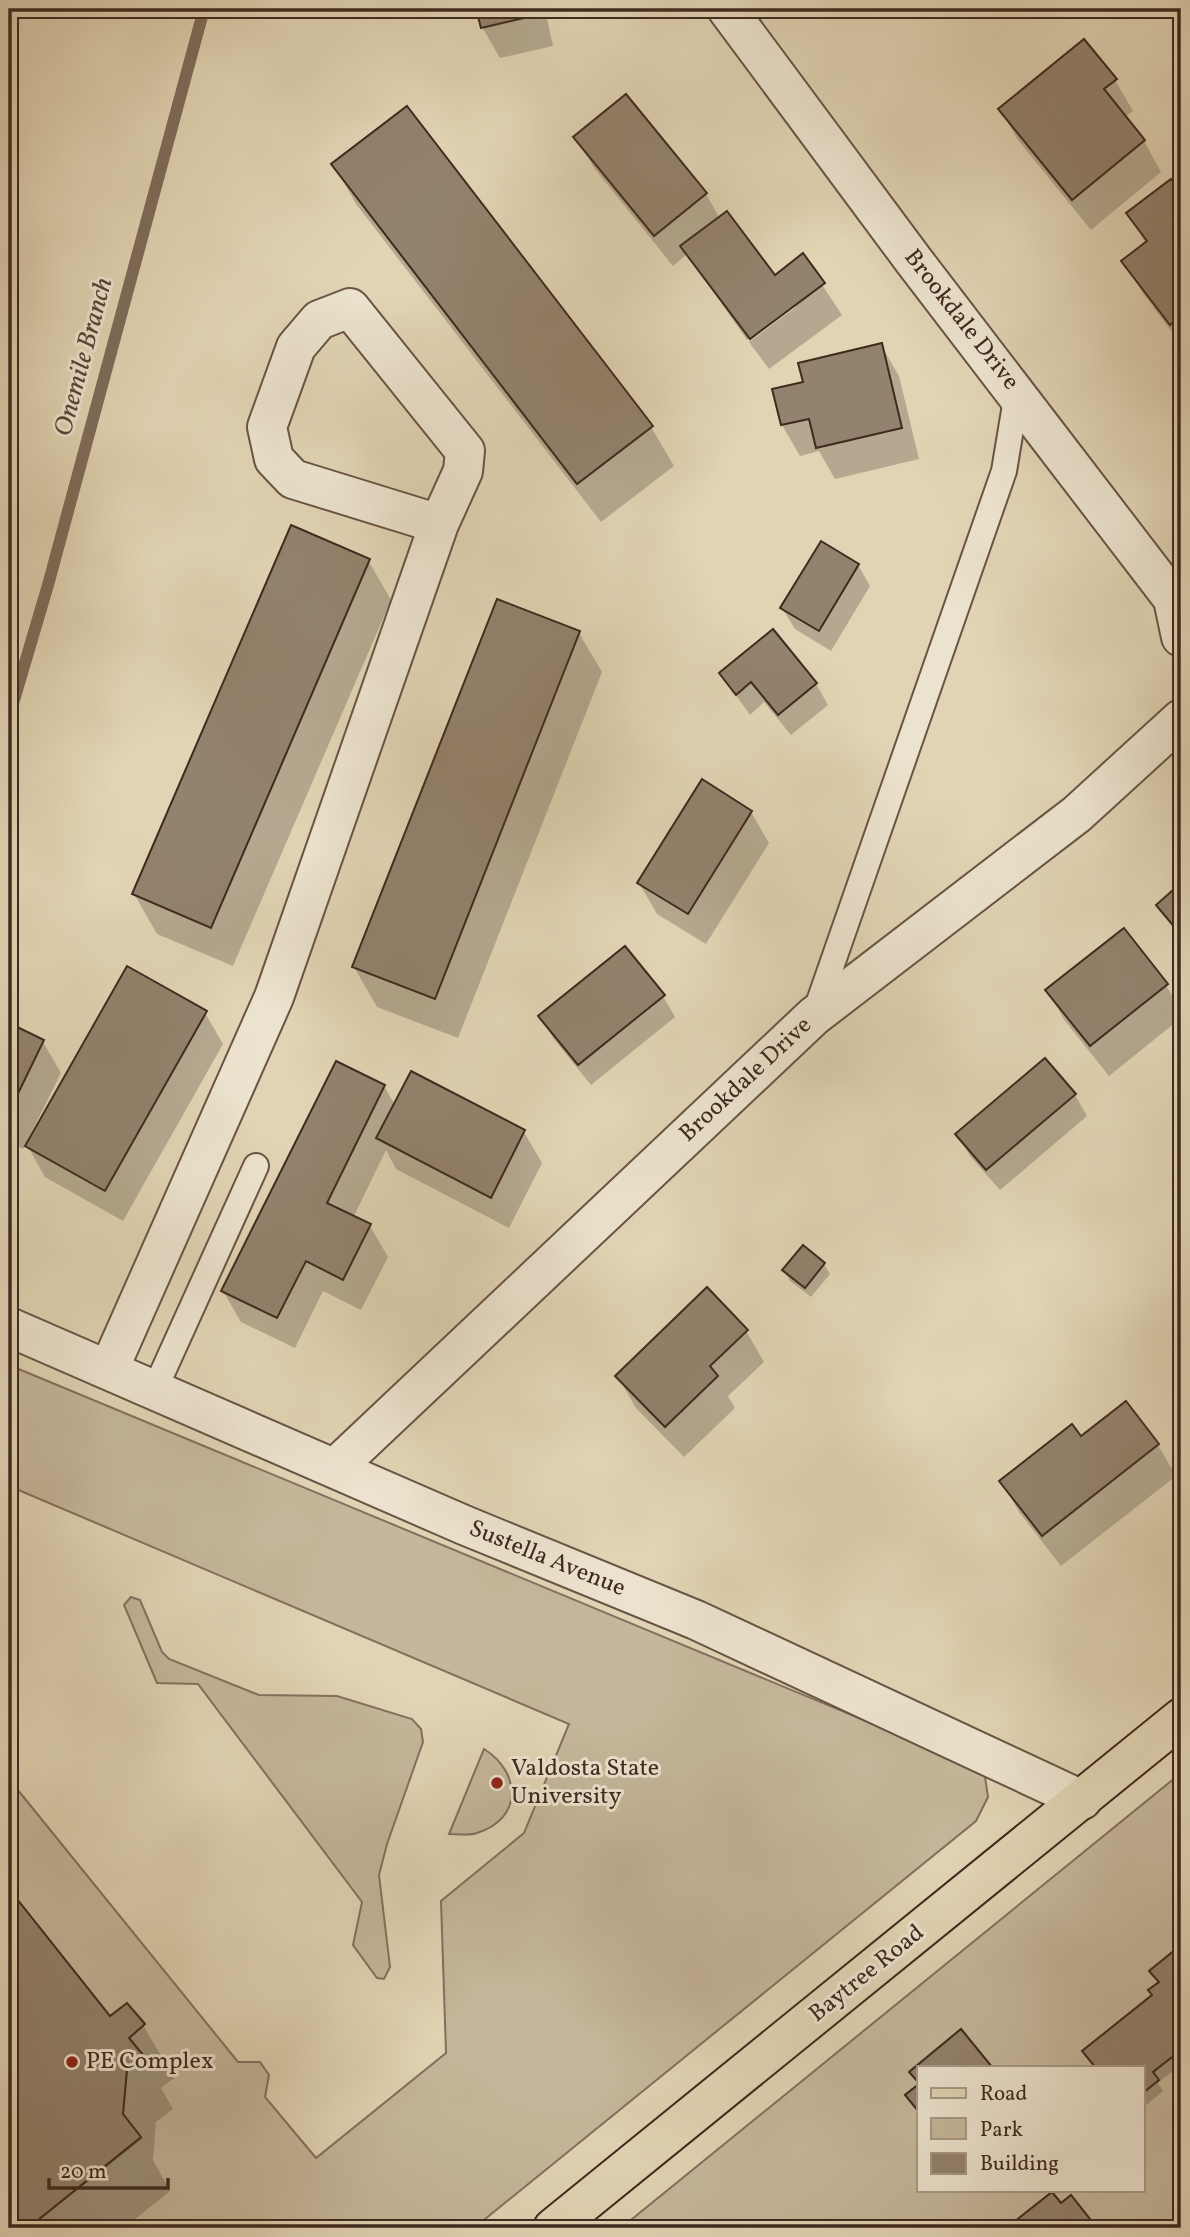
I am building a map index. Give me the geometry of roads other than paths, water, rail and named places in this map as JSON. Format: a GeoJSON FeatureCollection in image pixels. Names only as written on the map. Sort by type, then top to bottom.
{"type":"FeatureCollection","features":[{"type":"Feature","properties":{"kind":"main road","name":"Baytree Road"},"geometry":{"type":"LineString","coordinates":[[553,2228],[1181,1718]]}},
{"type":"Feature","properties":{"kind":"street","name":"Brookdale Drive"},"geometry":{"type":"LineString","coordinates":[[727,9],[906,250],[1173,599],[1181,637]]}},
{"type":"Feature","properties":{"kind":"street"},"geometry":{"type":"LineString","coordinates":[[109,1369],[274,997],[439,524],[463,471],[465,451],[350,308],[319,320],[296,347],[267,427],[274,459],[293,479],[439,524]]}},
{"type":"Feature","properties":{"kind":"street","name":"Brookdale Drive"},"geometry":{"type":"LineString","coordinates":[[335,1468],[814,1016],[1077,814],[1181,719]]}},
{"type":"Feature","properties":{"kind":"street","name":"Sustella Avenue"},"geometry":{"type":"LineString","coordinates":[[9,1327],[696,1620],[1082,1800]]}},
{"type":"Feature","properties":{"kind":"lane"},"geometry":{"type":"LineString","coordinates":[[814,1016],[1004,471],[1017,393]]}},
{"type":"Feature","properties":{"kind":"lane"},"geometry":{"type":"LineString","coordinates":[[155,1389],[256,1166]]}},
{"type":"Feature","properties":{"kind":"waterway","name":"Onemile Branch"},"geometry":{"type":"LineString","coordinates":[[9,717],[48,585],[204,9]]}},
{"type":"Feature","properties":{"kind":"place","name":"Valdosta State University"},"geometry":{"type":"Point","coordinates":[497,1783]}},
{"type":"Feature","properties":{"kind":"place","name":"PE Complex"},"geometry":{"type":"Point","coordinates":[72,2062]}}]}
